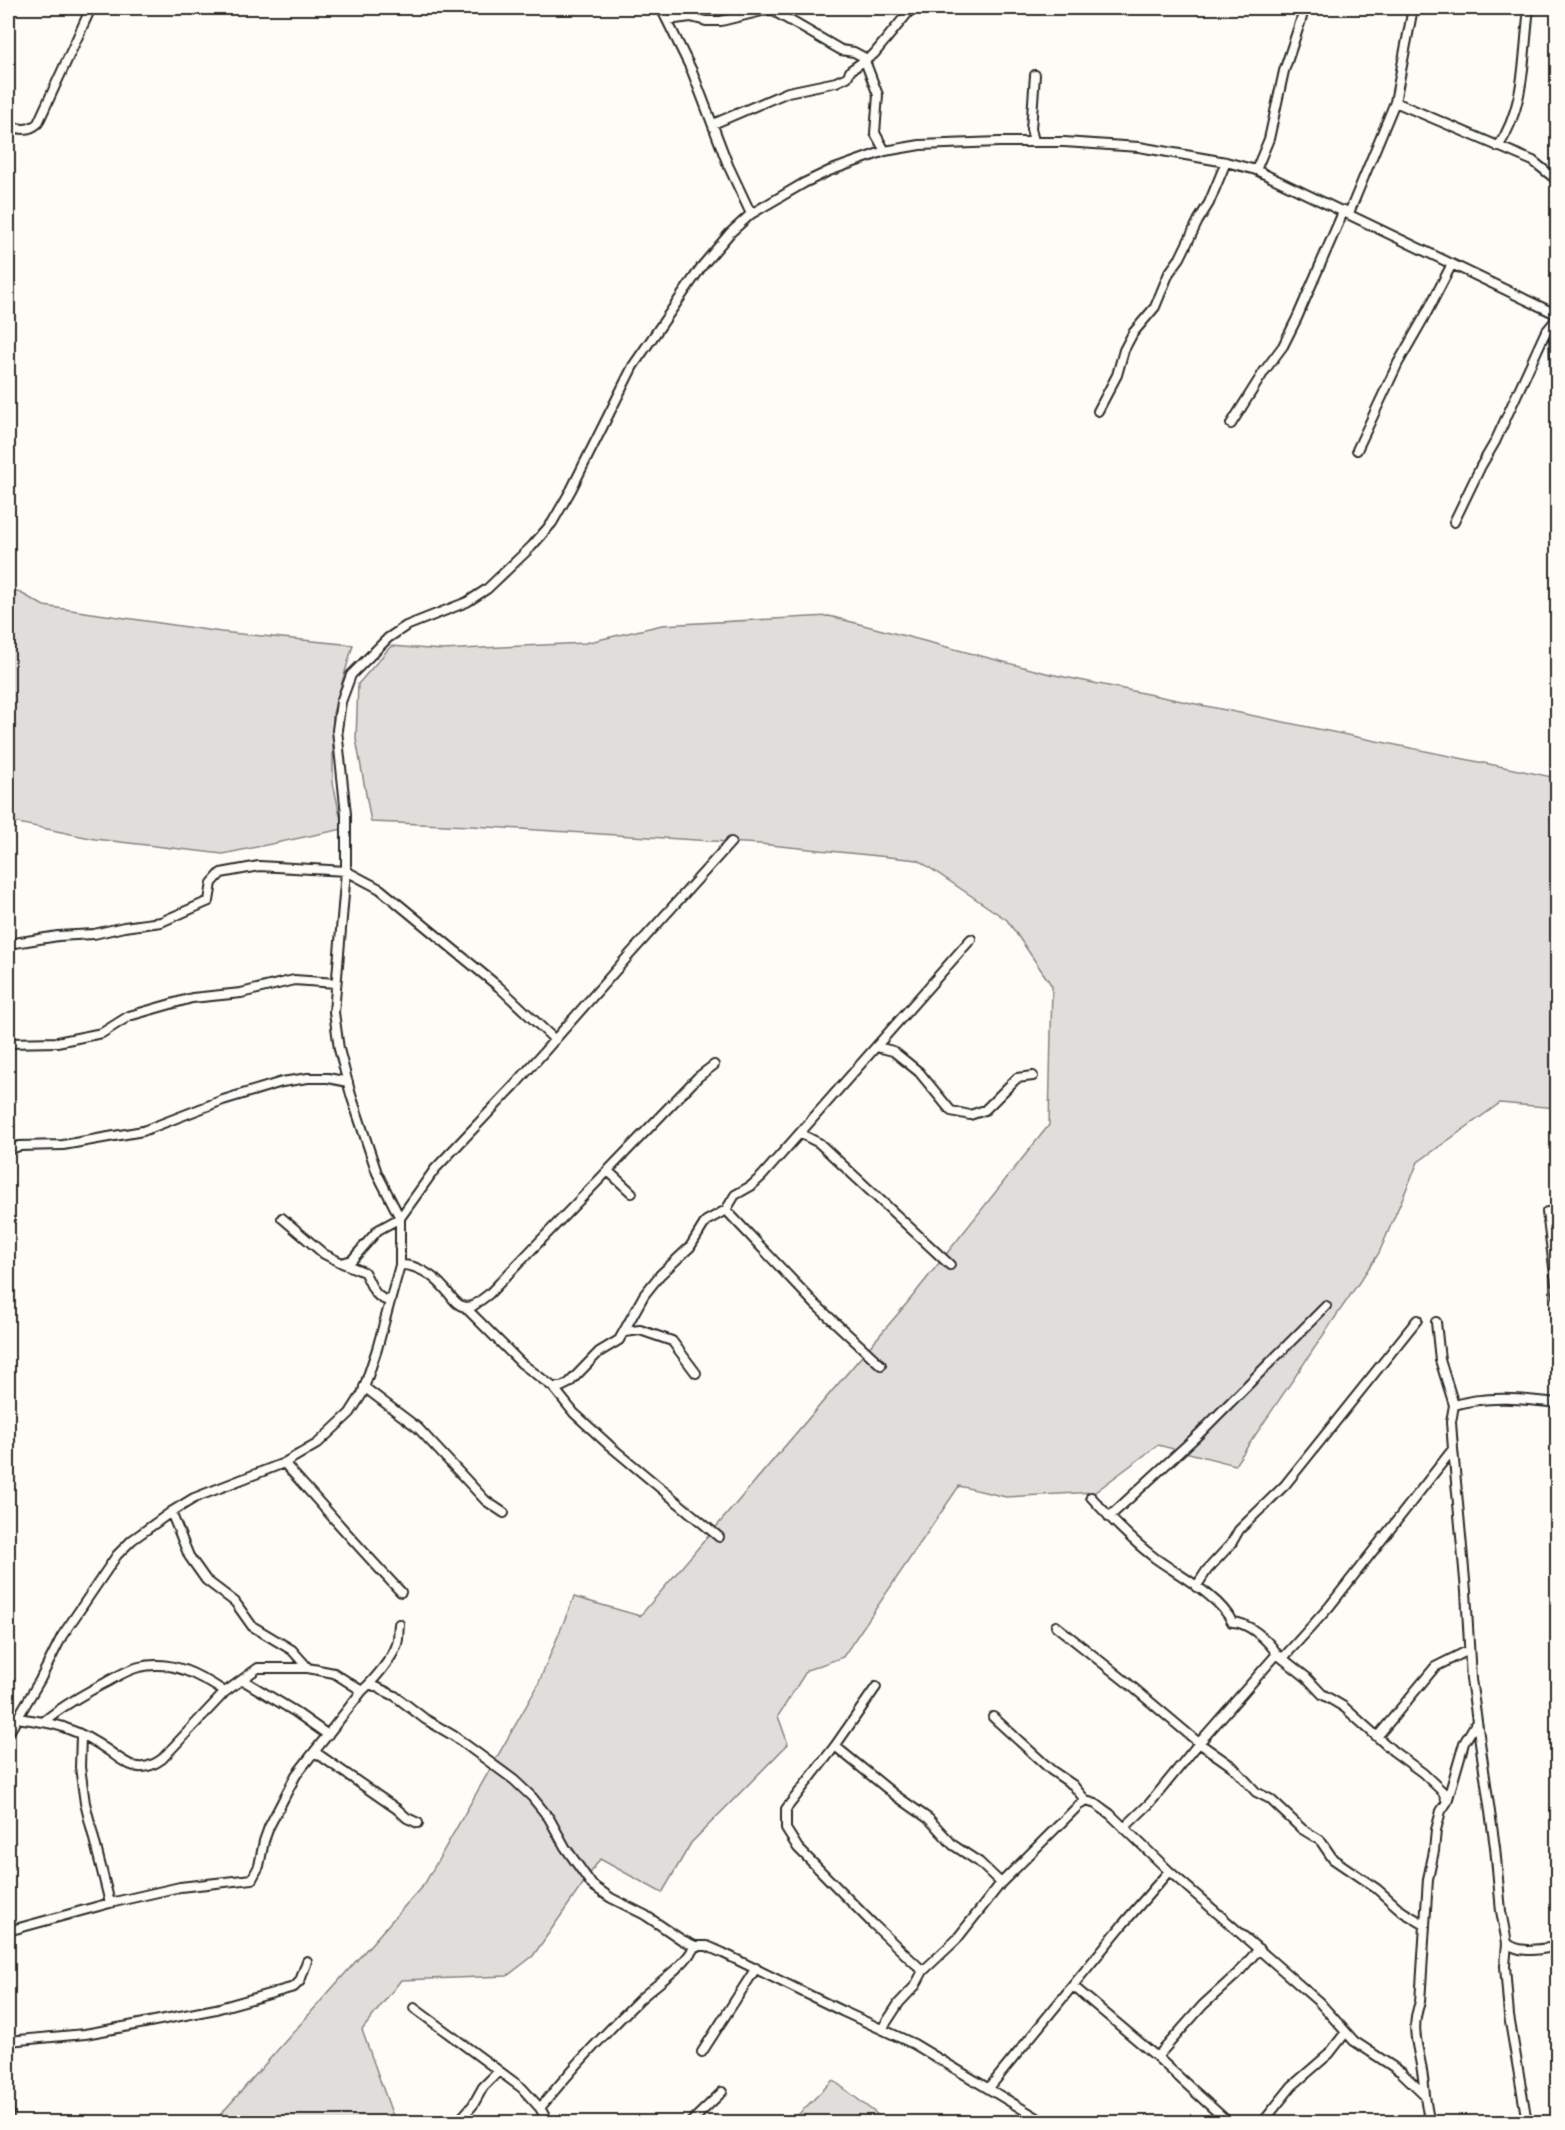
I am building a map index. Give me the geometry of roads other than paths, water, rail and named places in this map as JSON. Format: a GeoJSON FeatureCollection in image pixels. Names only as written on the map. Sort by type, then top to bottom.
{"type":"FeatureCollection","features":[{"type":"Feature","properties":{"kind":"street"},"geometry":{"type":"LineString","coordinates":[[8,126],[22,130],[31,129],[38,123],[91,8]]}},
{"type":"Feature","properties":{"kind":"street"},"geometry":{"type":"LineString","coordinates":[[661,8],[692,71],[728,165],[751,214]]}},
{"type":"Feature","properties":{"kind":"street"},"geometry":{"type":"LineString","coordinates":[[713,124],[788,92],[836,82],[847,76],[851,70],[866,60],[912,8]]}},
{"type":"Feature","properties":{"kind":"street"},"geometry":{"type":"LineString","coordinates":[[1231,424],[1283,346],[1395,102],[1413,8]]}},
{"type":"Feature","properties":{"kind":"street"},"geometry":{"type":"LineString","coordinates":[[1498,147],[1509,130],[1520,96],[1528,8]]}},
{"type":"Feature","properties":{"kind":"street"},"geometry":{"type":"LineString","coordinates":[[667,20],[691,17],[706,21],[721,21],[770,9],[842,50],[854,52],[866,60],[878,95],[875,133],[885,151]]}},
{"type":"Feature","properties":{"kind":"street"},"geometry":{"type":"LineString","coordinates":[[1256,170],[1269,139],[1284,71],[1302,17]]}},
{"type":"Feature","properties":{"kind":"street"},"geometry":{"type":"LineString","coordinates":[[1034,141],[1031,129],[1035,75]]}},
{"type":"Feature","properties":{"kind":"street"},"geometry":{"type":"LineString","coordinates":[[1395,102],[1540,166],[1557,181]]}},
{"type":"Feature","properties":{"kind":"street"},"geometry":{"type":"LineString","coordinates":[[8,1734],[62,1636],[117,1555],[132,1540],[194,1498],[302,1455],[331,1433],[350,1413],[364,1387],[400,1265],[400,1218],[377,1173],[339,1049],[334,1012],[346,871],[346,814],[337,730],[342,702],[351,675],[388,638],[406,626],[467,602],[480,594],[512,567],[552,523],[633,366],[702,266],[730,233],[751,214],[804,183],[829,171],[885,151],[920,146],[1034,141],[1139,147],[1226,162],[1256,170],[1452,264],[1555,317]]}},
{"type":"Feature","properties":{"kind":"street"},"geometry":{"type":"LineString","coordinates":[[1098,411],[1117,375],[1124,350],[1133,333],[1155,306],[1169,273],[1180,258],[1209,203],[1226,162]]}},
{"type":"Feature","properties":{"kind":"street"},"geometry":{"type":"LineString","coordinates":[[1357,450],[1398,363],[1452,264]]}},
{"type":"Feature","properties":{"kind":"street"},"geometry":{"type":"LineString","coordinates":[[1555,317],[1557,387]]}},
{"type":"Feature","properties":{"kind":"street"},"geometry":{"type":"LineString","coordinates":[[1454,522],[1495,442],[1545,333],[1555,317]]}},
{"type":"Feature","properties":{"kind":"street"},"geometry":{"type":"LineString","coordinates":[[342,1263],[352,1260],[378,1230],[400,1218],[435,1169],[555,1040],[731,842]]}},
{"type":"Feature","properties":{"kind":"street"},"geometry":{"type":"LineString","coordinates":[[8,944],[58,936],[94,934],[161,922],[209,902],[212,883],[221,873],[259,866],[346,871],[380,889],[499,987],[555,1040]]}},
{"type":"Feature","properties":{"kind":"street"},"geometry":{"type":"LineString","coordinates":[[553,1387],[561,1387],[569,1383],[599,1352],[619,1340],[635,1308],[660,1275],[690,1247],[706,1221],[726,1210],[731,1199],[757,1181],[801,1134],[971,939]]}},
{"type":"Feature","properties":{"kind":"street"},"geometry":{"type":"LineString","coordinates":[[8,1043],[57,1042],[102,1033],[129,1016],[192,998],[241,993],[294,980],[336,983]]}},
{"type":"Feature","properties":{"kind":"street"},"geometry":{"type":"LineString","coordinates":[[877,1047],[893,1051],[919,1072],[951,1111],[970,1116],[985,1110],[1017,1078],[1033,1076]]}},
{"type":"Feature","properties":{"kind":"street"},"geometry":{"type":"LineString","coordinates":[[400,1265],[414,1266],[430,1276],[461,1306],[473,1306],[483,1300],[698,1077],[714,1065]]}},
{"type":"Feature","properties":{"kind":"street"},"geometry":{"type":"LineString","coordinates":[[8,1150],[19,1146],[63,1145],[143,1131],[223,1100],[282,1082],[328,1078],[348,1082]]}},
{"type":"Feature","properties":{"kind":"street"},"geometry":{"type":"LineString","coordinates":[[801,1134],[819,1143],[950,1265]]}},
{"type":"Feature","properties":{"kind":"street"},"geometry":{"type":"LineString","coordinates":[[608,1171],[632,1193]]}},
{"type":"Feature","properties":{"kind":"street"},"geometry":{"type":"LineString","coordinates":[[726,1210],[815,1304],[880,1365]]}},
{"type":"Feature","properties":{"kind":"street"},"geometry":{"type":"LineString","coordinates":[[1547,1212],[1557,1299]]}},
{"type":"Feature","properties":{"kind":"street"},"geometry":{"type":"LineString","coordinates":[[282,1218],[324,1254],[364,1272],[370,1287],[384,1300],[389,1301]]}},
{"type":"Feature","properties":{"kind":"street"},"geometry":{"type":"LineString","coordinates":[[465,1306],[521,1363],[553,1387],[574,1413],[635,1469],[719,1537]]}},
{"type":"Feature","properties":{"kind":"street"},"geometry":{"type":"LineString","coordinates":[[1109,1517],[1199,1434],[1326,1306]]}},
{"type":"Feature","properties":{"kind":"street"},"geometry":{"type":"LineString","coordinates":[[1196,1587],[1207,1570],[1231,1544],[1239,1530],[1285,1485],[1417,1320]]}},
{"type":"Feature","properties":{"kind":"street"},"geometry":{"type":"LineString","coordinates":[[1436,1322],[1440,1360],[1454,1406],[1451,1422],[1476,1723],[1507,1943],[1505,1966],[1509,2016],[1527,2122]]}},
{"type":"Feature","properties":{"kind":"street"},"geometry":{"type":"LineString","coordinates":[[625,1332],[640,1330],[672,1341],[696,1373]]}},
{"type":"Feature","properties":{"kind":"street"},"geometry":{"type":"LineString","coordinates":[[364,1387],[418,1428],[486,1500],[504,1513]]}},
{"type":"Feature","properties":{"kind":"street"},"geometry":{"type":"LineString","coordinates":[[1454,1406],[1472,1401],[1518,1399],[1557,1402]]}},
{"type":"Feature","properties":{"kind":"street"},"geometry":{"type":"LineString","coordinates":[[1124,1828],[1150,1803],[1199,1743],[1329,1607],[1453,1449]]}},
{"type":"Feature","properties":{"kind":"street"},"geometry":{"type":"LineString","coordinates":[[284,1463],[312,1491],[350,1537],[401,1592]]}},
{"type":"Feature","properties":{"kind":"street"},"geometry":{"type":"LineString","coordinates":[[1091,1497],[1122,1531],[1225,1610],[1232,1622],[1240,1622],[1257,1634],[1322,1694],[1344,1707],[1438,1786],[1447,1802]]}},
{"type":"Feature","properties":{"kind":"street"},"geometry":{"type":"LineString","coordinates":[[171,1512],[189,1556],[206,1581],[235,1602],[252,1626],[292,1650],[308,1668]]}},
{"type":"Feature","properties":{"kind":"street"},"geometry":{"type":"LineString","coordinates":[[8,1931],[110,1903],[180,1887],[252,1880],[259,1866],[269,1827],[280,1809],[287,1790],[296,1775],[370,1684],[394,1650],[398,1642],[399,1624]]}},
{"type":"Feature","properties":{"kind":"street"},"geometry":{"type":"LineString","coordinates":[[1056,1626],[1199,1743],[1233,1767],[1256,1792],[1270,1799],[1302,1829],[1320,1840],[1333,1859],[1377,1889],[1403,1912],[1425,1925]]}},
{"type":"Feature","properties":{"kind":"street"},"geometry":{"type":"LineString","coordinates":[[1377,1737],[1435,1667],[1469,1650]]}},
{"type":"Feature","properties":{"kind":"street"},"geometry":{"type":"LineString","coordinates":[[43,1722],[78,1697],[139,1667],[168,1665],[181,1668],[201,1676],[225,1692]]}},
{"type":"Feature","properties":{"kind":"street"},"geometry":{"type":"LineString","coordinates":[[18,1718],[67,1728],[92,1740],[122,1762],[131,1766],[149,1767],[175,1748],[225,1692],[258,1668],[264,1666],[308,1668],[334,1673],[362,1691]]}},
{"type":"Feature","properties":{"kind":"street"},"geometry":{"type":"LineString","coordinates":[[241,1681],[294,1711],[327,1735]]}},
{"type":"Feature","properties":{"kind":"street"},"geometry":{"type":"LineString","coordinates":[[370,1684],[395,1696],[514,1780],[549,1818],[565,1847],[592,1885],[611,1898],[645,1915],[682,1940],[695,1946],[707,1946],[842,2012],[914,2044],[1044,2122]]}},
{"type":"Feature","properties":{"kind":"street"},"geometry":{"type":"LineString","coordinates":[[876,1687],[835,1746],[786,1809],[786,1829],[798,1848],[923,1971]]}},
{"type":"Feature","properties":{"kind":"street"},"geometry":{"type":"LineString","coordinates":[[993,1717],[1051,1770],[1073,1785],[1086,1801],[1096,1804],[1124,1828],[1319,2002],[1354,2042],[1401,2072],[1424,2094]]}},
{"type":"Feature","properties":{"kind":"street"},"geometry":{"type":"LineString","coordinates":[[1429,2122],[1414,2028],[1420,2002],[1428,1879],[1441,1811],[1447,1802],[1464,1743],[1476,1723]]}},
{"type":"Feature","properties":{"kind":"street"},"geometry":{"type":"LineString","coordinates":[[81,1735],[80,1767],[85,1803],[110,1903]]}},
{"type":"Feature","properties":{"kind":"street"},"geometry":{"type":"LineString","coordinates":[[835,1746],[895,1795],[929,1819],[953,1845],[979,1862],[1001,1883]]}},
{"type":"Feature","properties":{"kind":"street"},"geometry":{"type":"LineString","coordinates":[[315,1752],[398,1809],[407,1818],[418,1823]]}},
{"type":"Feature","properties":{"kind":"street"},"geometry":{"type":"LineString","coordinates":[[882,2029],[898,2003],[915,1986],[923,1971],[956,1940],[1001,1883],[1079,1805],[1086,1801]]}},
{"type":"Feature","properties":{"kind":"street"},"geometry":{"type":"LineString","coordinates":[[989,2088],[1124,1923],[1170,1871]]}},
{"type":"Feature","properties":{"kind":"street"},"geometry":{"type":"LineString","coordinates":[[1507,1943],[1513,1948],[1522,1950],[1557,1947]]}},
{"type":"Feature","properties":{"kind":"street"},"geometry":{"type":"LineString","coordinates":[[540,2108],[577,2063],[640,1999],[688,1959],[695,1946]]}},
{"type":"Feature","properties":{"kind":"street"},"geometry":{"type":"LineString","coordinates":[[1157,2057],[1203,2005],[1237,1974],[1259,1949]]}},
{"type":"Feature","properties":{"kind":"street"},"geometry":{"type":"LineString","coordinates":[[8,2041],[85,2034],[216,2009],[294,1987],[300,1981],[307,1961]]}},
{"type":"Feature","properties":{"kind":"street"},"geometry":{"type":"LineString","coordinates":[[702,2052],[756,1968]]}},
{"type":"Feature","properties":{"kind":"street"},"geometry":{"type":"LineString","coordinates":[[1073,1986],[1157,2057],[1228,2122]]}},
{"type":"Feature","properties":{"kind":"street"},"geometry":{"type":"LineString","coordinates":[[414,2008],[522,2088],[540,2108],[548,2122]]}},
{"type":"Feature","properties":{"kind":"street"},"geometry":{"type":"LineString","coordinates":[[1263,2122],[1292,2086],[1329,2055],[1346,2032]]}},
{"type":"Feature","properties":{"kind":"street"},"geometry":{"type":"LineString","coordinates":[[458,2122],[473,2105],[483,2087],[498,2072]]}},
{"type":"Feature","properties":{"kind":"street"},"geometry":{"type":"LineString","coordinates":[[691,2122],[722,2092]]}},
{"type":"Feature","properties":{"kind":"street"},"geometry":{"type":"LineString","coordinates":[[8,2096],[9,2122]]}}]}
